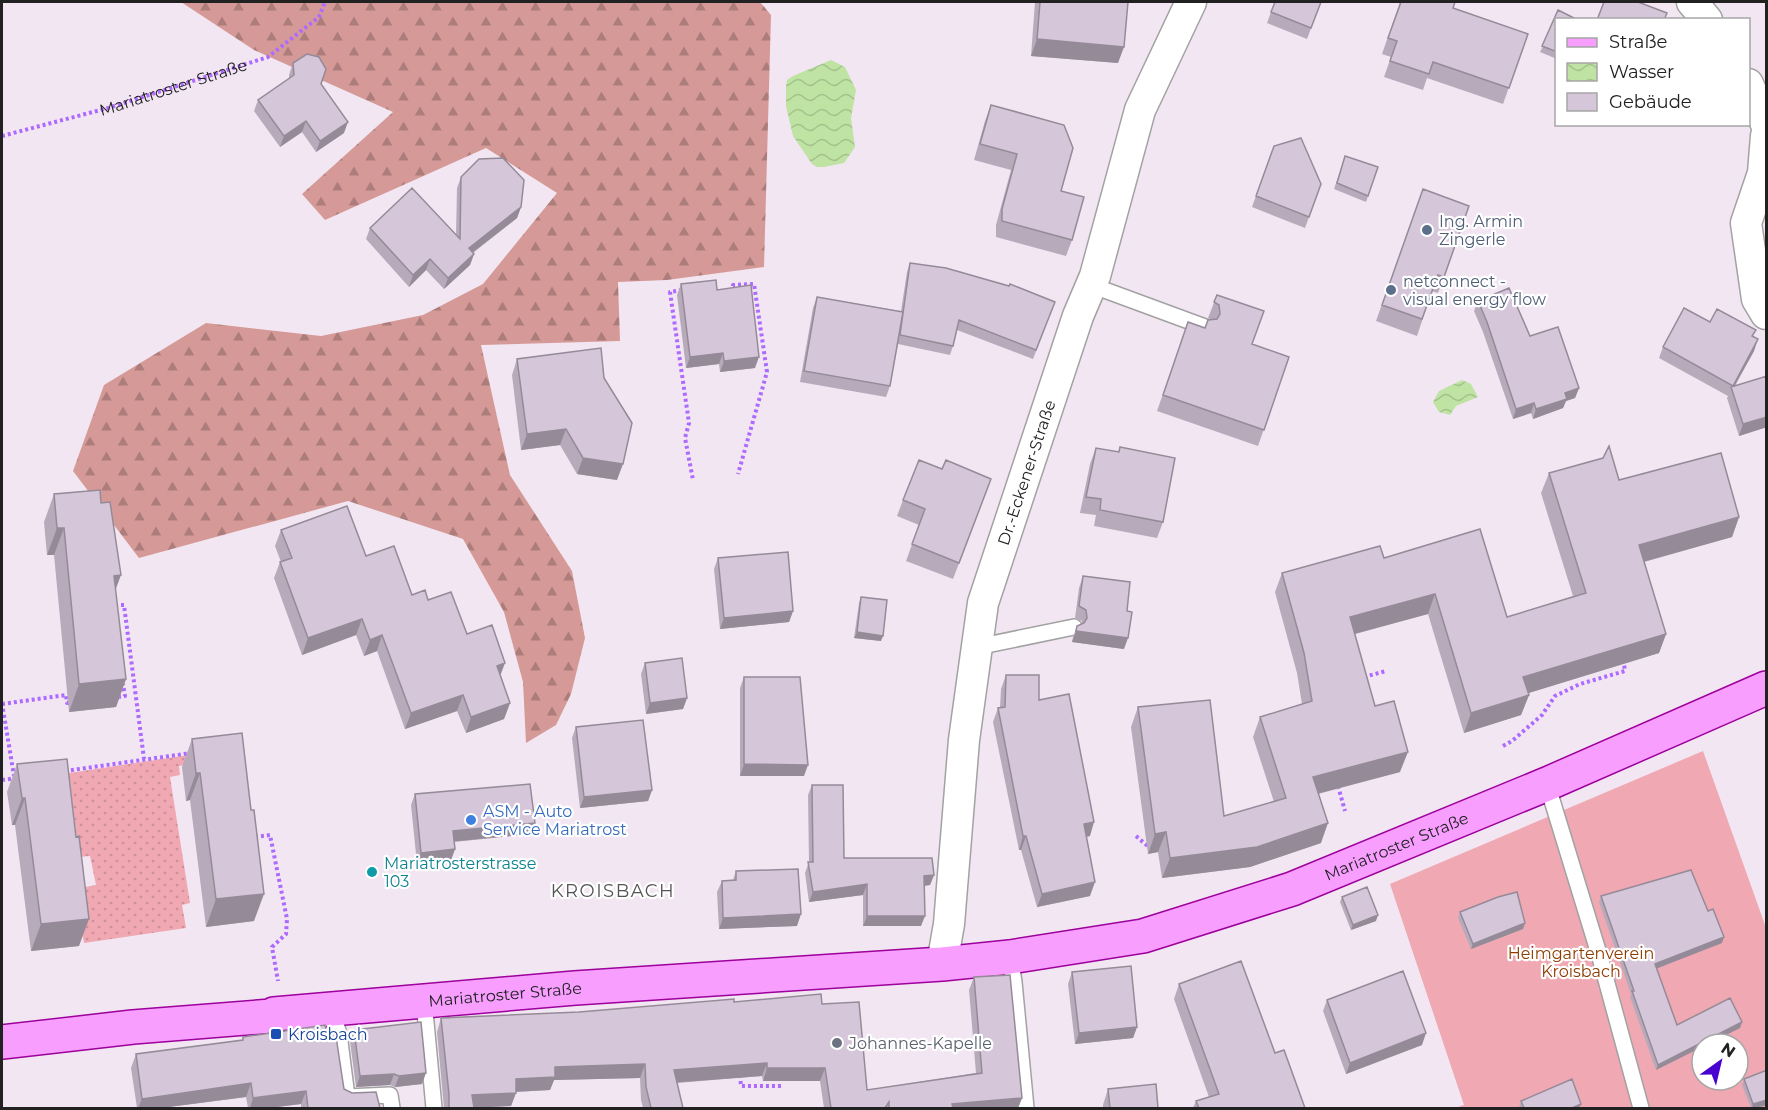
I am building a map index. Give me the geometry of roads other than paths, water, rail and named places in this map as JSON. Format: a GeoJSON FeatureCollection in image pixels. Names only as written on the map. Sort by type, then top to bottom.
{"type":"FeatureCollection","features":[{"type":"Feature","properties":{"kind":"main road","name":"Mariatroster Straße"},"geometry":{"type":"LineString","coordinates":[[2,1042],[272,1016],[331,1008],[575,988],[942,964],[1010,957],[1143,936],[1292,888],[1547,784],[1767,688]]}},
{"type":"Feature","properties":{"kind":"street","name":"Dr.-Eckener-Straße"},"geometry":{"type":"LineString","coordinates":[[942,964],[949,924],[964,740],[982,603],[1091,285],[1140,110],[1191,2]]}},
{"type":"Feature","properties":{"kind":"street"},"geometry":{"type":"LineString","coordinates":[[1692,2],[1705,18]]}},
{"type":"Feature","properties":{"kind":"street"},"geometry":{"type":"LineString","coordinates":[[1750,86],[1767,124]]}},
{"type":"Feature","properties":{"kind":"street"},"geometry":{"type":"LineString","coordinates":[[1767,136],[1763,173],[1746,223],[1757,299],[1767,314]]}},
{"type":"Feature","properties":{"kind":"lane"},"geometry":{"type":"LineString","coordinates":[[1091,285],[1205,327]]}},
{"type":"Feature","properties":{"kind":"lane"},"geometry":{"type":"LineString","coordinates":[[977,647],[1074,627]]}},
{"type":"Feature","properties":{"kind":"lane"},"geometry":{"type":"LineString","coordinates":[[1547,784],[1599,954],[1641,1108]]}},
{"type":"Feature","properties":{"kind":"lane"},"geometry":{"type":"LineString","coordinates":[[1010,957],[1026,1108]]}},
{"type":"Feature","properties":{"kind":"lane"},"geometry":{"type":"LineString","coordinates":[[424,1001],[434,1108]]}},
{"type":"Feature","properties":{"kind":"lane"},"geometry":{"type":"LineString","coordinates":[[331,1008],[339,1034],[347,1097],[390,1095],[392,1108]]}},
{"type":"Feature","properties":{"kind":"water"},"geometry":{"type":"Polygon","coordinates":[[[831,60],[845,67],[856,90],[851,118],[855,147],[844,163],[817,167],[812,164],[793,136],[786,106],[786,86],[787,80],[793,76],[831,60]]]}},
{"type":"Feature","properties":{"kind":"water"},"geometry":{"type":"Polygon","coordinates":[[[1462,380],[1471,384],[1478,397],[1456,406],[1450,415],[1439,412],[1433,402],[1439,391],[1462,380]]]}},
{"type":"Feature","properties":{"kind":"place","name":"Ing. Armin Zingerle"},"geometry":{"type":"Point","coordinates":[1427,230]}},
{"type":"Feature","properties":{"kind":"place","name":"netconnect - visual energy flow"},"geometry":{"type":"Point","coordinates":[1391,290]}},
{"type":"Feature","properties":{"kind":"place","name":"ASM - Auto Service Mariatrost"},"geometry":{"type":"Point","coordinates":[471,820]}},
{"type":"Feature","properties":{"kind":"place","name":"Mariatrosterstrasse 103"},"geometry":{"type":"Point","coordinates":[372,872]}},
{"type":"Feature","properties":{"kind":"place","name":"Kroisbach"},"geometry":{"type":"Point","coordinates":[276,1034]}},
{"type":"Feature","properties":{"kind":"place","name":"Johannes-Kapelle"},"geometry":{"type":"Point","coordinates":[837,1043]}},
{"type":"Feature","properties":{"kind":"district","name":"KROISBACH"},"geometry":{"type":"Point","coordinates":[613,891]}},
{"type":"Feature","properties":{"kind":"park label","name":"Heimgartenverein Kroisbach"},"geometry":{"type":"Point","coordinates":[1581,962]}}]}
